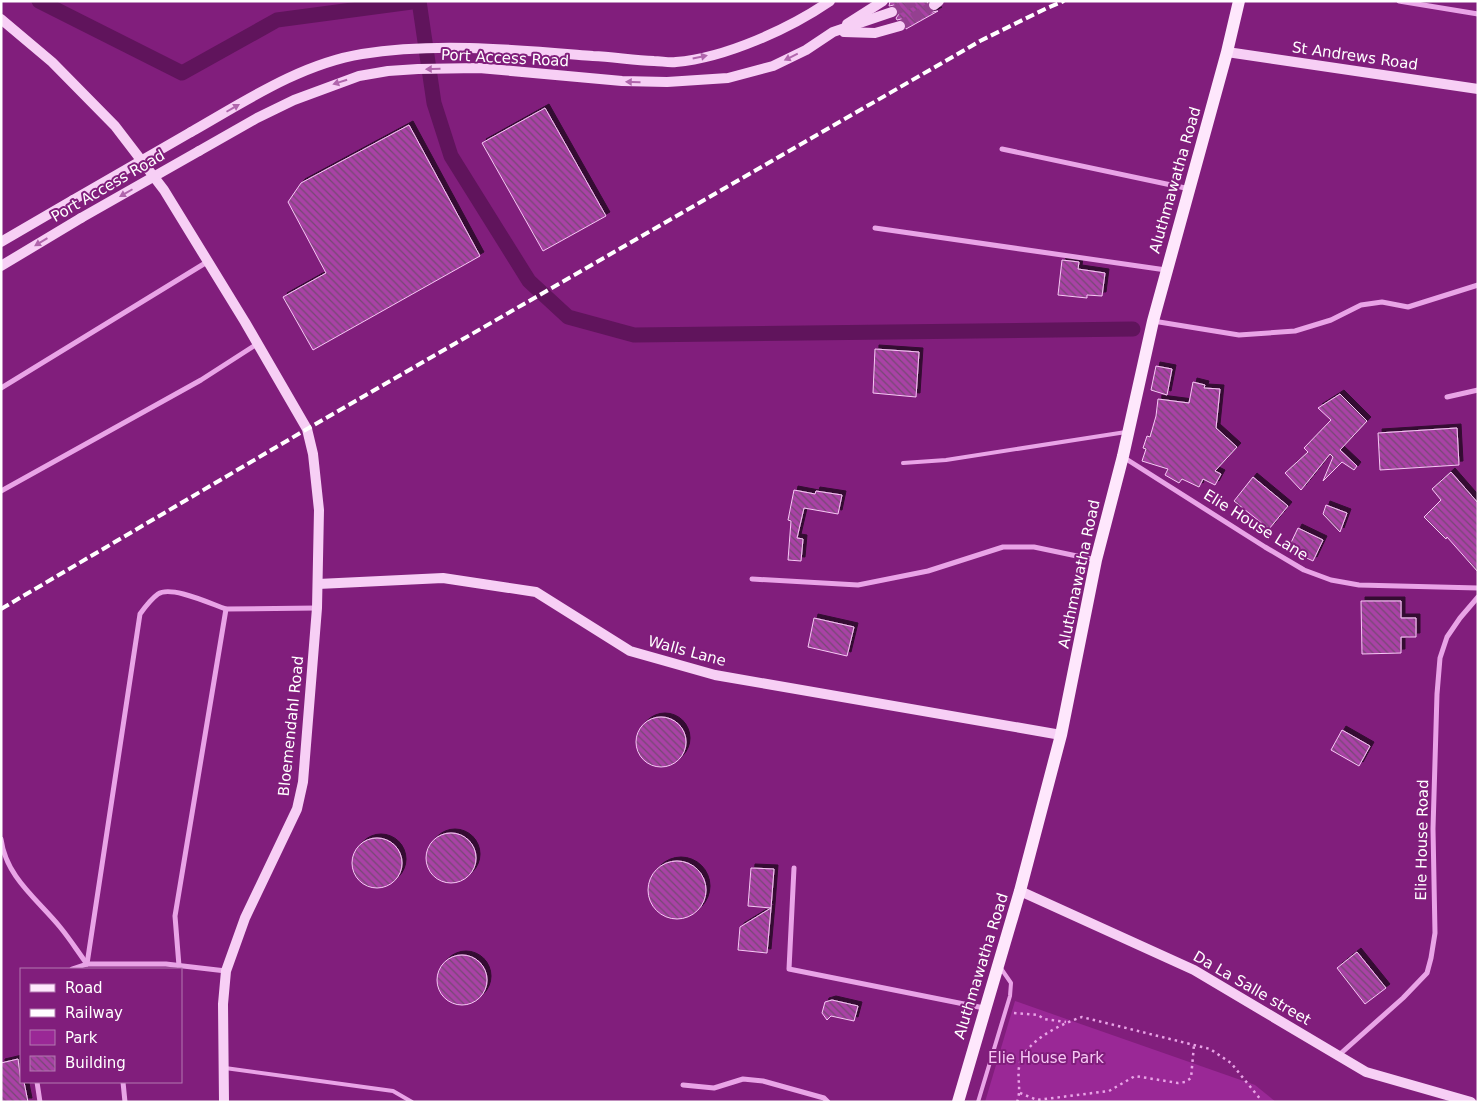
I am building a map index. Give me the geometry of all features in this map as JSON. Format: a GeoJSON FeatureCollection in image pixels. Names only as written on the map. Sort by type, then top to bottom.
{"type":"FeatureCollection","features":[{"type":"Feature","properties":{"kind":"main road","name":"Port Access Road"},"geometry":{"type":"LineString","coordinates":[[1,242],[263,92],[325,64],[361,54],[440,48],[676,62],[719,53],[761,39],[830,1]]}},
{"type":"Feature","properties":{"kind":"main road"},"geometry":{"type":"LineString","coordinates":[[821,5],[840,1]]}},
{"type":"Feature","properties":{"kind":"main road"},"geometry":{"type":"LineString","coordinates":[[833,32],[883,1]]}},
{"type":"Feature","properties":{"kind":"main road","name":"Aluthmawatha Road"},"geometry":{"type":"LineString","coordinates":[[958,1102],[1020,891],[1062,735],[1096,560],[1128,431],[1152,321],[1228,52],[1239,1]]}},
{"type":"Feature","properties":{"kind":"main road","name":"Port Access Road"},"geometry":{"type":"LineString","coordinates":[[1,266],[256,118],[294,100],[359,76],[388,71],[479,68],[622,81],[667,82],[728,78],[773,66],[806,50],[833,32],[892,12]]}},
{"type":"Feature","properties":{"kind":"main road","name":"Bloemendahl Road"},"geometry":{"type":"LineString","coordinates":[[1,19],[52,62],[115,126],[164,190],[306,429],[313,454],[319,510],[318,584],[303,782],[297,809],[245,918],[226,971],[223,1004],[222,1068],[224,1102]]}},
{"type":"Feature","properties":{"kind":"main road"},"geometry":{"type":"LineString","coordinates":[[833,32],[875,33],[900,26]]}},
{"type":"Feature","properties":{"kind":"main road","name":"St Andrews Road"},"geometry":{"type":"LineString","coordinates":[[1228,52],[1478,89]]}},
{"type":"Feature","properties":{"kind":"main road","name":"Walls Lane"},"geometry":{"type":"LineString","coordinates":[[318,584],[443,578],[536,592],[630,651],[715,675],[1062,735]]}},
{"type":"Feature","properties":{"kind":"main road","name":"Da La Salle street"},"geometry":{"type":"LineString","coordinates":[[1020,891],[1194,970],[1366,1072],[1471,1102]]}},
{"type":"Feature","properties":{"kind":"street"},"geometry":{"type":"LineString","coordinates":[[1399,1],[1478,14]]}},
{"type":"Feature","properties":{"kind":"street"},"geometry":{"type":"LineString","coordinates":[[1002,149],[1190,189]]}},
{"type":"Feature","properties":{"kind":"street"},"geometry":{"type":"LineString","coordinates":[[874,228],[1167,270]]}},
{"type":"Feature","properties":{"kind":"street"},"geometry":{"type":"LineString","coordinates":[[1,388],[208,262]]}},
{"type":"Feature","properties":{"kind":"street"},"geometry":{"type":"LineString","coordinates":[[1152,321],[1239,335],[1295,331],[1331,320],[1361,305],[1382,302],[1408,307],[1478,285]]}},
{"type":"Feature","properties":{"kind":"street"},"geometry":{"type":"LineString","coordinates":[[1,491],[201,380],[257,344]]}},
{"type":"Feature","properties":{"kind":"street"},"geometry":{"type":"LineString","coordinates":[[1446,396],[1478,390]]}},
{"type":"Feature","properties":{"kind":"street","name":"Elie House Lane"},"geometry":{"type":"LineString","coordinates":[[1122,456],[1265,547],[1304,570],[1322,577],[1359,584],[1478,588]]}},
{"type":"Feature","properties":{"kind":"street"},"geometry":{"type":"LineString","coordinates":[[752,579],[858,585],[928,571],[1003,547],[1034,547],[1096,560]]}},
{"type":"Feature","properties":{"kind":"street"},"geometry":{"type":"LineString","coordinates":[[87,964],[140,614],[160,592],[175,592],[226,609],[317,608]]}},
{"type":"Feature","properties":{"kind":"street","name":"Elie House Road"},"geometry":{"type":"LineString","coordinates":[[1338,1056],[1402,998],[1426,973],[1429,965],[1435,933],[1433,829],[1437,694],[1440,658],[1448,637],[1460,618],[1478,597]]}},
{"type":"Feature","properties":{"kind":"street"},"geometry":{"type":"LineString","coordinates":[[179,966],[175,916],[226,609]]}},
{"type":"Feature","properties":{"kind":"street"},"geometry":{"type":"LineString","coordinates":[[1,839],[3,853],[20,882],[33,900],[60,926],[87,964]]}},
{"type":"Feature","properties":{"kind":"street"},"geometry":{"type":"LineString","coordinates":[[794,868],[789,968],[985,1008]]}},
{"type":"Feature","properties":{"kind":"street"},"geometry":{"type":"LineString","coordinates":[[75,968],[87,964],[123,967],[179,966],[226,971]]}},
{"type":"Feature","properties":{"kind":"street"},"geometry":{"type":"LineString","coordinates":[[683,1085],[714,1088],[743,1079],[763,1081],[824,1098],[828,1102]]}},
{"type":"Feature","properties":{"kind":"street"},"geometry":{"type":"LineString","coordinates":[[38,1083],[40,1102]]}},
{"type":"Feature","properties":{"kind":"street"},"geometry":{"type":"LineString","coordinates":[[123,1083],[125,1102]]}},
{"type":"Feature","properties":{"kind":"lane"},"geometry":{"type":"LineString","coordinates":[[903,463],[946,460],[1128,431]]}},
{"type":"Feature","properties":{"kind":"lane"},"geometry":{"type":"LineString","coordinates":[[978,1102],[1010,996],[1011,982],[1004,970],[998,965]]}},
{"type":"Feature","properties":{"kind":"lane"},"geometry":{"type":"LineString","coordinates":[[222,1068],[392,1091],[412,1102]]}},
{"type":"Feature","properties":{"kind":"path"},"geometry":{"type":"LineString","coordinates":[[1004,1013],[1038,1016],[1044,1019],[1066,1022]]}},
{"type":"Feature","properties":{"kind":"path"},"geometry":{"type":"LineString","coordinates":[[1016,1102],[1020,1093],[1020,1062],[1028,1047],[1066,1022],[1082,1017],[1210,1049],[1232,1063],[1261,1100]]}},
{"type":"Feature","properties":{"kind":"path"},"geometry":{"type":"LineString","coordinates":[[1020,1093],[1037,1100],[1109,1091],[1114,1090],[1135,1076],[1185,1082],[1191,1078],[1194,1045]]}},
{"type":"Feature","properties":{"kind":"green space","name":"Elie House Park"},"geometry":{"type":"Polygon","coordinates":[[[1015,1001],[1255,1085],[1276,1102],[985,1102],[1015,1001]]]}},
{"type":"Feature","properties":{"kind":"building"},"geometry":{"type":"Polygon","coordinates":[[[890,1],[928,1],[927,6],[929,10],[932,12],[938,11],[906,29],[905,21],[897,20],[896,18],[899,14],[898,9],[894,5],[889,6],[890,1]]]}},
{"type":"Feature","properties":{"kind":"building"},"geometry":{"type":"Polygon","coordinates":[[[545,108],[606,216],[543,251],[482,143],[545,108]]]}},
{"type":"Feature","properties":{"kind":"building"},"geometry":{"type":"Polygon","coordinates":[[[409,125],[480,256],[313,350],[283,297],[326,273],[288,202],[301,183],[409,125]]]}},
{"type":"Feature","properties":{"kind":"building"},"geometry":{"type":"Polygon","coordinates":[[[1062,260],[1079,262],[1078,269],[1105,273],[1102,296],[1087,295],[1087,298],[1058,295],[1062,260]]]}},
{"type":"Feature","properties":{"kind":"building"},"geometry":{"type":"Polygon","coordinates":[[[875,349],[919,352],[916,397],[873,393],[875,349]]]}},
{"type":"Feature","properties":{"kind":"building"},"geometry":{"type":"Polygon","coordinates":[[[1156,366],[1172,369],[1167,395],[1151,390],[1156,366]]]}},
{"type":"Feature","properties":{"kind":"building"},"geometry":{"type":"Polygon","coordinates":[[[1193,382],[1205,385],[1204,388],[1220,389],[1216,428],[1237,447],[1215,471],[1221,474],[1215,485],[1203,479],[1199,487],[1182,479],[1179,483],[1165,475],[1168,469],[1142,461],[1146,449],[1143,448],[1147,436],[1150,437],[1156,416],[1158,399],[1189,403],[1193,382]]]}},
{"type":"Feature","properties":{"kind":"building"},"geometry":{"type":"Polygon","coordinates":[[[1340,394],[1367,421],[1340,450],[1357,466],[1354,470],[1342,462],[1323,481],[1333,457],[1330,454],[1301,490],[1285,473],[1308,452],[1304,448],[1331,420],[1318,408],[1340,394]]]}},
{"type":"Feature","properties":{"kind":"building"},"geometry":{"type":"Polygon","coordinates":[[[1457,428],[1459,465],[1380,470],[1378,433],[1457,428]]]}},
{"type":"Feature","properties":{"kind":"building"},"geometry":{"type":"Polygon","coordinates":[[[1451,472],[1478,503],[1478,572],[1447,537],[1446,539],[1424,517],[1441,500],[1432,489],[1451,472]]]}},
{"type":"Feature","properties":{"kind":"building"},"geometry":{"type":"Polygon","coordinates":[[[1253,477],[1288,506],[1269,529],[1234,501],[1253,477]]]}},
{"type":"Feature","properties":{"kind":"building"},"geometry":{"type":"Polygon","coordinates":[[[794,490],[815,494],[816,491],[842,495],[838,514],[804,508],[797,538],[803,539],[801,561],[788,560],[791,521],[788,520],[794,490]]]}},
{"type":"Feature","properties":{"kind":"building"},"geometry":{"type":"Polygon","coordinates":[[[1326,505],[1347,513],[1340,532],[1323,514],[1326,505]]]}},
{"type":"Feature","properties":{"kind":"building"},"geometry":{"type":"Polygon","coordinates":[[[1298,528],[1323,540],[1313,561],[1288,549],[1298,528]]]}},
{"type":"Feature","properties":{"kind":"building"},"geometry":{"type":"Polygon","coordinates":[[[1361,601],[1401,601],[1401,618],[1416,618],[1416,637],[1401,637],[1401,653],[1362,654],[1361,601]]]}},
{"type":"Feature","properties":{"kind":"building"},"geometry":{"type":"Polygon","coordinates":[[[814,618],[854,627],[847,656],[808,647],[814,618]]]}},
{"type":"Feature","properties":{"kind":"building"},"geometry":{"type":"Polygon","coordinates":[[[666,717],[679,724],[685,732],[685,752],[679,760],[671,766],[656,767],[643,760],[637,752],[636,737],[643,724],[651,718],[666,717]]]}},
{"type":"Feature","properties":{"kind":"building"},"geometry":{"type":"Polygon","coordinates":[[[1342,730],[1370,746],[1359,766],[1331,750],[1342,730]]]}},
{"type":"Feature","properties":{"kind":"building"},"geometry":{"type":"Polygon","coordinates":[[[446,833],[456,833],[469,840],[476,853],[476,863],[469,876],[456,883],[446,883],[437,879],[430,872],[426,863],[426,853],[430,844],[437,837],[446,833]]]}},
{"type":"Feature","properties":{"kind":"building"},"geometry":{"type":"Polygon","coordinates":[[[372,838],[382,838],[395,845],[402,858],[402,868],[395,881],[382,888],[372,888],[363,884],[356,877],[352,868],[352,858],[356,849],[363,842],[372,838]]]}},
{"type":"Feature","properties":{"kind":"building"},"geometry":{"type":"Polygon","coordinates":[[[677,861],[693,866],[701,874],[706,890],[701,906],[693,914],[677,919],[661,914],[653,906],[648,890],[653,874],[661,866],[677,861]]]}},
{"type":"Feature","properties":{"kind":"building"},"geometry":{"type":"Polygon","coordinates":[[[751,868],[774,869],[771,908],[748,906],[751,868]]]}},
{"type":"Feature","properties":{"kind":"building"},"geometry":{"type":"Polygon","coordinates":[[[771,908],[767,953],[738,950],[740,927],[771,908]]]}},
{"type":"Feature","properties":{"kind":"building"},"geometry":{"type":"Polygon","coordinates":[[[1357,952],[1386,988],[1365,1004],[1337,968],[1357,952]]]}},
{"type":"Feature","properties":{"kind":"building"},"geometry":{"type":"Polygon","coordinates":[[[467,955],[480,962],[486,970],[486,990],[480,998],[472,1004],[457,1005],[444,998],[438,990],[437,975],[444,962],[452,956],[467,955]]]}},
{"type":"Feature","properties":{"kind":"building"},"geometry":{"type":"Polygon","coordinates":[[[832,1000],[858,1006],[854,1021],[831,1016],[827,1020],[822,1013],[825,1002],[832,1000]]]}},
{"type":"Feature","properties":{"kind":"building"},"geometry":{"type":"Polygon","coordinates":[[[18,1059],[20,1083],[24,1083],[28,1102],[1,1102],[1,1063],[18,1059]]]}},
{"type":"Feature","properties":{"kind":"waterway"},"geometry":{"type":"LineString","coordinates":[[39,1],[182,73],[277,20],[419,1],[434,103],[451,156],[529,281],[568,317],[634,335],[1133,329]]}},
{"type":"Feature","properties":{"kind":"tunnel"},"geometry":{"type":"LineString","coordinates":[[892,12],[914,1]]}},
{"type":"Feature","properties":{"kind":"tunnel"},"geometry":{"type":"LineString","coordinates":[[900,26],[934,5]]}},
{"type":"Feature","properties":{"kind":"railway"},"geometry":{"type":"LineString","coordinates":[[1,609],[307,429],[980,41],[1064,1]]}}]}
